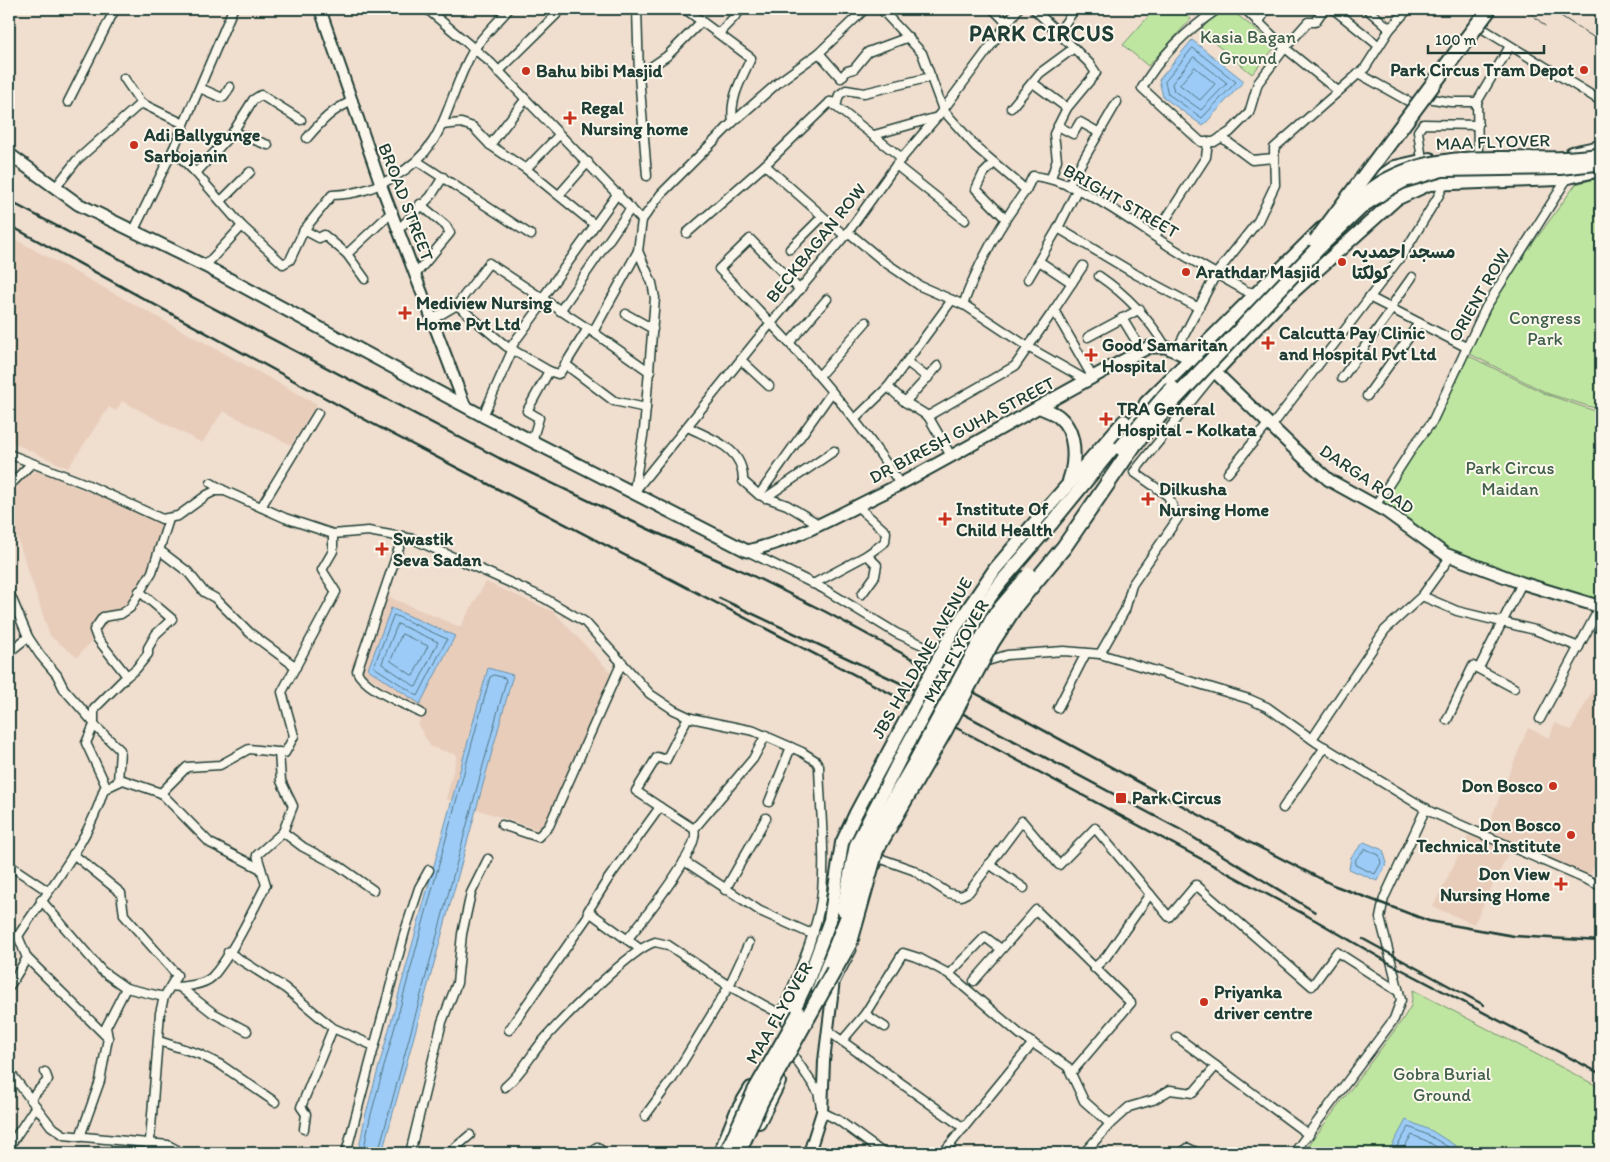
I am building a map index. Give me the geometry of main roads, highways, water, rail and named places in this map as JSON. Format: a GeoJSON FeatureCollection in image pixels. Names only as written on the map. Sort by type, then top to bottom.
{"type":"FeatureCollection","features":[{"type":"Feature","properties":{"kind":"highway"},"geometry":{"type":"LineString","coordinates":[[1323,232],[1489,9]]}},
{"type":"Feature","properties":{"kind":"highway","name":"MAA FLYOVER"},"geometry":{"type":"LineString","coordinates":[[738,1153],[761,1102],[850,942],[876,850],[1001,626],[1064,547],[1134,446],[1198,373],[1364,204],[1404,180],[1452,168],[1560,167],[1599,160]]}},
{"type":"Feature","properties":{"kind":"highway","name":"MAA FLYOVER"},"geometry":{"type":"LineString","coordinates":[[727,1153],[756,1092],[836,950],[869,842],[915,763],[995,615],[1059,538],[1134,430],[1184,374],[1263,298],[1323,232]]}},
{"type":"Feature","properties":{"kind":"main road"},"geometry":{"type":"LineString","coordinates":[[1396,199],[1384,174],[1382,156],[1482,9]]}},
{"type":"Feature","properties":{"kind":"main road","name":"JBS HALDANE AVENUE"},"geometry":{"type":"LineString","coordinates":[[836,921],[856,845],[903,753],[982,608],[1002,581],[1140,415],[1146,403],[1255,293],[1352,198],[1395,167],[1422,160],[1478,153],[1568,154],[1599,160]]}},
{"type":"Feature","properties":{"kind":"main road","name":"DR BIRESH GUHA STREET"},"geometry":{"type":"LineString","coordinates":[[9,154],[78,204],[205,266],[483,416],[747,551],[773,545],[820,525],[900,484],[1142,351],[1156,346],[1171,349],[1190,358]]}},
{"type":"Feature","properties":{"kind":"main road","name":"MAA FLYOVER"},"geometry":{"type":"LineString","coordinates":[[1323,232],[1368,191],[1387,179],[1414,167],[1455,160],[1599,160]]}},
{"type":"Feature","properties":{"kind":"main road"},"geometry":{"type":"LineString","coordinates":[[1190,358],[1215,372],[1274,308],[1396,199],[1429,184],[1445,182],[1522,182],[1568,177],[1599,160]]}},
{"type":"Feature","properties":{"kind":"main road","name":"DARGA ROAD"},"geometry":{"type":"LineString","coordinates":[[1215,372],[1329,480],[1375,506],[1451,556],[1522,584],[1601,607]]}},
{"type":"Feature","properties":{"kind":"main road","name":"JBS HALDANE AVENUE"},"geometry":{"type":"LineString","coordinates":[[745,1153],[805,1028],[837,938],[836,921],[842,843],[856,813],[955,628],[995,569],[1136,408],[1146,403]]}},
{"type":"Feature","properties":{"kind":"main road"},"geometry":{"type":"LineString","coordinates":[[1040,408],[1058,416],[1070,434],[1075,452],[1067,486]]}},
{"type":"Feature","properties":{"kind":"main road"},"geometry":{"type":"LineString","coordinates":[[720,1153],[737,1111],[774,1045],[786,1017],[808,980],[836,921]]}},
{"type":"Feature","properties":{"kind":"water"},"geometry":{"type":"Polygon","coordinates":[[[1192,40],[1244,81],[1203,126],[1163,97],[1159,80],[1192,40]]]}},
{"type":"Feature","properties":{"kind":"water"},"geometry":{"type":"Polygon","coordinates":[[[391,608],[455,636],[420,704],[368,669],[391,608]]]}},
{"type":"Feature","properties":{"kind":"water"},"geometry":{"type":"Polygon","coordinates":[[[488,668],[513,675],[382,1153],[358,1153],[365,1117],[488,668]]]}},
{"type":"Feature","properties":{"kind":"water"},"geometry":{"type":"Polygon","coordinates":[[[1364,842],[1383,850],[1387,863],[1377,881],[1349,869],[1351,857],[1364,842]]]}},
{"type":"Feature","properties":{"kind":"water"},"geometry":{"type":"Polygon","coordinates":[[[1406,1120],[1432,1131],[1467,1153],[1388,1153],[1406,1120]]]}},
{"type":"Feature","properties":{"kind":"tram line"},"geometry":{"type":"LineString","coordinates":[[1526,9],[1545,26]]}},
{"type":"Feature","properties":{"kind":"tram line"},"geometry":{"type":"LineString","coordinates":[[1550,9],[1601,42]]}},
{"type":"Feature","properties":{"kind":"railway"},"geometry":{"type":"LineString","coordinates":[[9,201],[499,458],[646,528],[749,574],[826,612],[1249,842],[1333,885],[1429,921],[1514,936],[1601,941]]}},
{"type":"Feature","properties":{"kind":"railway"},"geometry":{"type":"LineString","coordinates":[[9,225],[373,424],[970,735],[1315,920],[1391,964],[1601,1074]]}},
{"type":"Feature","properties":{"kind":"railway"},"geometry":{"type":"LineString","coordinates":[[719,598],[943,703],[1181,830],[1315,912]]}},
{"type":"Feature","properties":{"kind":"railway"},"geometry":{"type":"LineString","coordinates":[[1363,939],[1484,1005]]}},
{"type":"Feature","properties":{"kind":"place","name":"Park Circus Tram Depot"},"geometry":{"type":"Point","coordinates":[1584,70]}},
{"type":"Feature","properties":{"kind":"place","name":"Bahu bibi Masjid"},"geometry":{"type":"Point","coordinates":[526,71]}},
{"type":"Feature","properties":{"kind":"place","name":"Regal Nursing home"},"geometry":{"type":"Point","coordinates":[570,118]}},
{"type":"Feature","properties":{"kind":"place","name":"Adi Ballygunge Sarbojanin"},"geometry":{"type":"Point","coordinates":[134,145]}},
{"type":"Feature","properties":{"kind":"place","name":"مسجد احمدیہ کولکتا"},"geometry":{"type":"Point","coordinates":[1342,262]}},
{"type":"Feature","properties":{"kind":"place","name":"Arathdar Masjid"},"geometry":{"type":"Point","coordinates":[1186,272]}},
{"type":"Feature","properties":{"kind":"place","name":"Mediview Nursing Home Pvt Ltd"},"geometry":{"type":"Point","coordinates":[405,313]}},
{"type":"Feature","properties":{"kind":"place","name":"Calcutta Pay Clinic and Hospital Pvt Ltd"},"geometry":{"type":"Point","coordinates":[1268,343]}},
{"type":"Feature","properties":{"kind":"place","name":"Good Samaritan Hospital"},"geometry":{"type":"Point","coordinates":[1091,355]}},
{"type":"Feature","properties":{"kind":"place","name":"TRA General Hospital - Kolkata"},"geometry":{"type":"Point","coordinates":[1106,419]}},
{"type":"Feature","properties":{"kind":"place","name":"Dilkusha Nursing Home"},"geometry":{"type":"Point","coordinates":[1148,499]}},
{"type":"Feature","properties":{"kind":"place","name":"Institute Of Child Health"},"geometry":{"type":"Point","coordinates":[945,519]}},
{"type":"Feature","properties":{"kind":"place","name":"Swastik Seva Sadan"},"geometry":{"type":"Point","coordinates":[382,549]}},
{"type":"Feature","properties":{"kind":"place","name":"Don Bosco"},"geometry":{"type":"Point","coordinates":[1553,786]}},
{"type":"Feature","properties":{"kind":"place","name":"Park Circus"},"geometry":{"type":"Point","coordinates":[1121,798]}},
{"type":"Feature","properties":{"kind":"place","name":"Don Bosco Technical Institute"},"geometry":{"type":"Point","coordinates":[1571,835]}},
{"type":"Feature","properties":{"kind":"place","name":"Don View Nursing Home"},"geometry":{"type":"Point","coordinates":[1561,884]}},
{"type":"Feature","properties":{"kind":"place","name":"Priyanka driver centre"},"geometry":{"type":"Point","coordinates":[1204,1002]}},
{"type":"Feature","properties":{"kind":"district","name":"PARK CIRCUS"},"geometry":{"type":"Point","coordinates":[1042,33]}},
{"type":"Feature","properties":{"kind":"park label","name":"Kasia Bagan Ground"},"geometry":{"type":"Point","coordinates":[1248,47]}},
{"type":"Feature","properties":{"kind":"park label","name":"Congress Park"},"geometry":{"type":"Point","coordinates":[1545,328]}},
{"type":"Feature","properties":{"kind":"park label","name":"Park Circus Maidan"},"geometry":{"type":"Point","coordinates":[1510,478]}},
{"type":"Feature","properties":{"kind":"park label","name":"Gobra Burial Ground"},"geometry":{"type":"Point","coordinates":[1442,1084]}}]}
